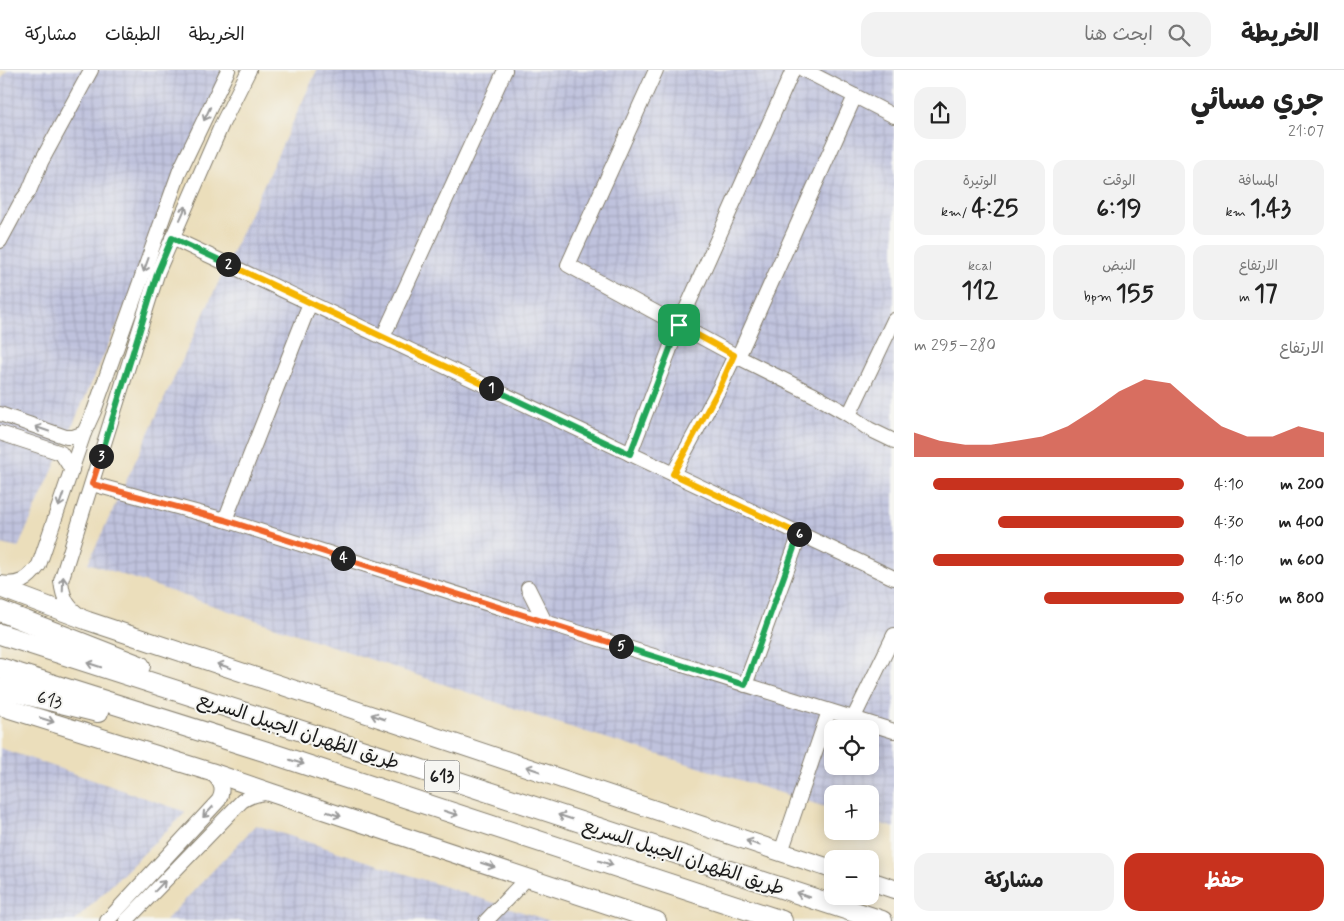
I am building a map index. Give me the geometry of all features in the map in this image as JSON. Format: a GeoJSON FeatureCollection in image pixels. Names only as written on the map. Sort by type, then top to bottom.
{"type":"FeatureCollection","features":[{"type":"Feature","properties":{"kind":"highway"},"geometry":{"type":"LineString","coordinates":[[0,611],[76,642],[364,750]]}},
{"type":"Feature","properties":{"kind":"highway","name":"طريق الظهران الجبيل السريع"},"geometry":{"type":"LineString","coordinates":[[0,634],[364,750],[882,921]]}},
{"type":"Feature","properties":{"kind":"highway","name":"طريق الظهران الجبيل السريع"},"geometry":{"type":"LineString","coordinates":[[0,668],[264,751],[782,921]]}},
{"type":"Feature","properties":{"kind":"highway"},"geometry":{"type":"LineString","coordinates":[[0,688],[264,751]]}},
{"type":"Feature","properties":{"kind":"highway"},"geometry":{"type":"LineString","coordinates":[[685,889],[761,921]]}},
{"type":"Feature","properties":{"kind":"main road"},"geometry":{"type":"LineString","coordinates":[[0,588],[88,621],[824,866]]}},
{"type":"Feature","properties":{"kind":"main road","name":"613"},"geometry":{"type":"LineString","coordinates":[[0,706],[211,772],[657,921]]}},
{"type":"Feature","properties":{"kind":"main road"},"geometry":{"type":"LineString","coordinates":[[879,884],[894,889]]}},
{"type":"Feature","properties":{"kind":"street"},"geometry":{"type":"LineString","coordinates":[[0,241],[29,191],[40,162],[91,70]]}},
{"type":"Feature","properties":{"kind":"street"},"geometry":{"type":"LineString","coordinates":[[0,583],[20,582],[30,576],[39,565],[84,433],[94,411],[180,170],[228,70]]}},
{"type":"Feature","properties":{"kind":"street"},"geometry":{"type":"LineString","coordinates":[[88,621],[66,603],[61,581],[158,271],[222,124],[249,70]]}},
{"type":"Feature","properties":{"kind":"street"},"geometry":{"type":"LineString","coordinates":[[383,337],[505,70]]}},
{"type":"Feature","properties":{"kind":"street"},"geometry":{"type":"LineString","coordinates":[[656,70],[568,265],[736,356],[814,395],[869,429],[894,441]]}},
{"type":"Feature","properties":{"kind":"street"},"geometry":{"type":"LineString","coordinates":[[630,454],[679,325],[793,70]]}},
{"type":"Feature","properties":{"kind":"street"},"geometry":{"type":"LineString","coordinates":[[804,70],[894,116]]}},
{"type":"Feature","properties":{"kind":"street"},"geometry":{"type":"LineString","coordinates":[[673,474],[736,356],[855,96]]}},
{"type":"Feature","properties":{"kind":"street"},"geometry":{"type":"LineString","coordinates":[[172,238],[894,578]]}},
{"type":"Feature","properties":{"kind":"street"},"geometry":{"type":"LineString","coordinates":[[225,520],[310,303]]}},
{"type":"Feature","properties":{"kind":"street"},"geometry":{"type":"LineString","coordinates":[[849,415],[894,320]]}},
{"type":"Feature","properties":{"kind":"street"},"geometry":{"type":"LineString","coordinates":[[0,414],[66,436],[73,437],[84,433]]}},
{"type":"Feature","properties":{"kind":"street"},"geometry":{"type":"LineString","coordinates":[[0,433],[61,453],[72,470]]}},
{"type":"Feature","properties":{"kind":"street"},"geometry":{"type":"LineString","coordinates":[[92,484],[225,520],[894,732]]}},
{"type":"Feature","properties":{"kind":"street"},"geometry":{"type":"LineString","coordinates":[[745,685],[800,534]]}},
{"type":"Feature","properties":{"kind":"street"},"geometry":{"type":"LineString","coordinates":[[528,588],[545,622]]}},
{"type":"Feature","properties":{"kind":"street"},"geometry":{"type":"LineString","coordinates":[[853,719],[894,635]]}},
{"type":"Feature","properties":{"kind":"street"},"geometry":{"type":"LineString","coordinates":[[782,852],[829,711]]}},
{"type":"Feature","properties":{"kind":"street"},"geometry":{"type":"LineString","coordinates":[[107,921],[219,800],[222,786],[217,777],[211,772]]}},
{"type":"Feature","properties":{"kind":"street"},"geometry":{"type":"LineString","coordinates":[[126,921],[242,801],[255,794],[272,793]]}},
{"type":"Feature","properties":{"kind":"street"},"geometry":{"type":"LineString","coordinates":[[486,921],[527,878]]}},
{"type":"Feature","properties":{"kind":"shaded area"},"geometry":{"type":"Polygon","coordinates":[[[8,70],[231,70],[18,548],[0,544],[0,80],[8,70]]]}},
{"type":"Feature","properties":{"kind":"shaded area"},"geometry":{"type":"Polygon","coordinates":[[[317,70],[894,70],[894,828],[879,823],[879,785],[824,785],[824,806],[554,722],[88,563],[317,70]]]}},
{"type":"Feature","properties":{"kind":"shaded area"},"geometry":{"type":"Polygon","coordinates":[[[0,748],[186,812],[75,921],[0,921],[0,748]]]}},
{"type":"Feature","properties":{"kind":"shaded area"},"geometry":{"type":"Polygon","coordinates":[[[256,825],[550,921],[165,921],[256,825]]]}},
{"type":"Feature","properties":{"kind":"route"},"geometry":{"type":"LineString","coordinates":[[172,238],[630,454],[679,325],[734,355],[720,387],[673,474],[800,534],[745,685],[225,520],[92,484],[158,271],[172,238]]}}]}
